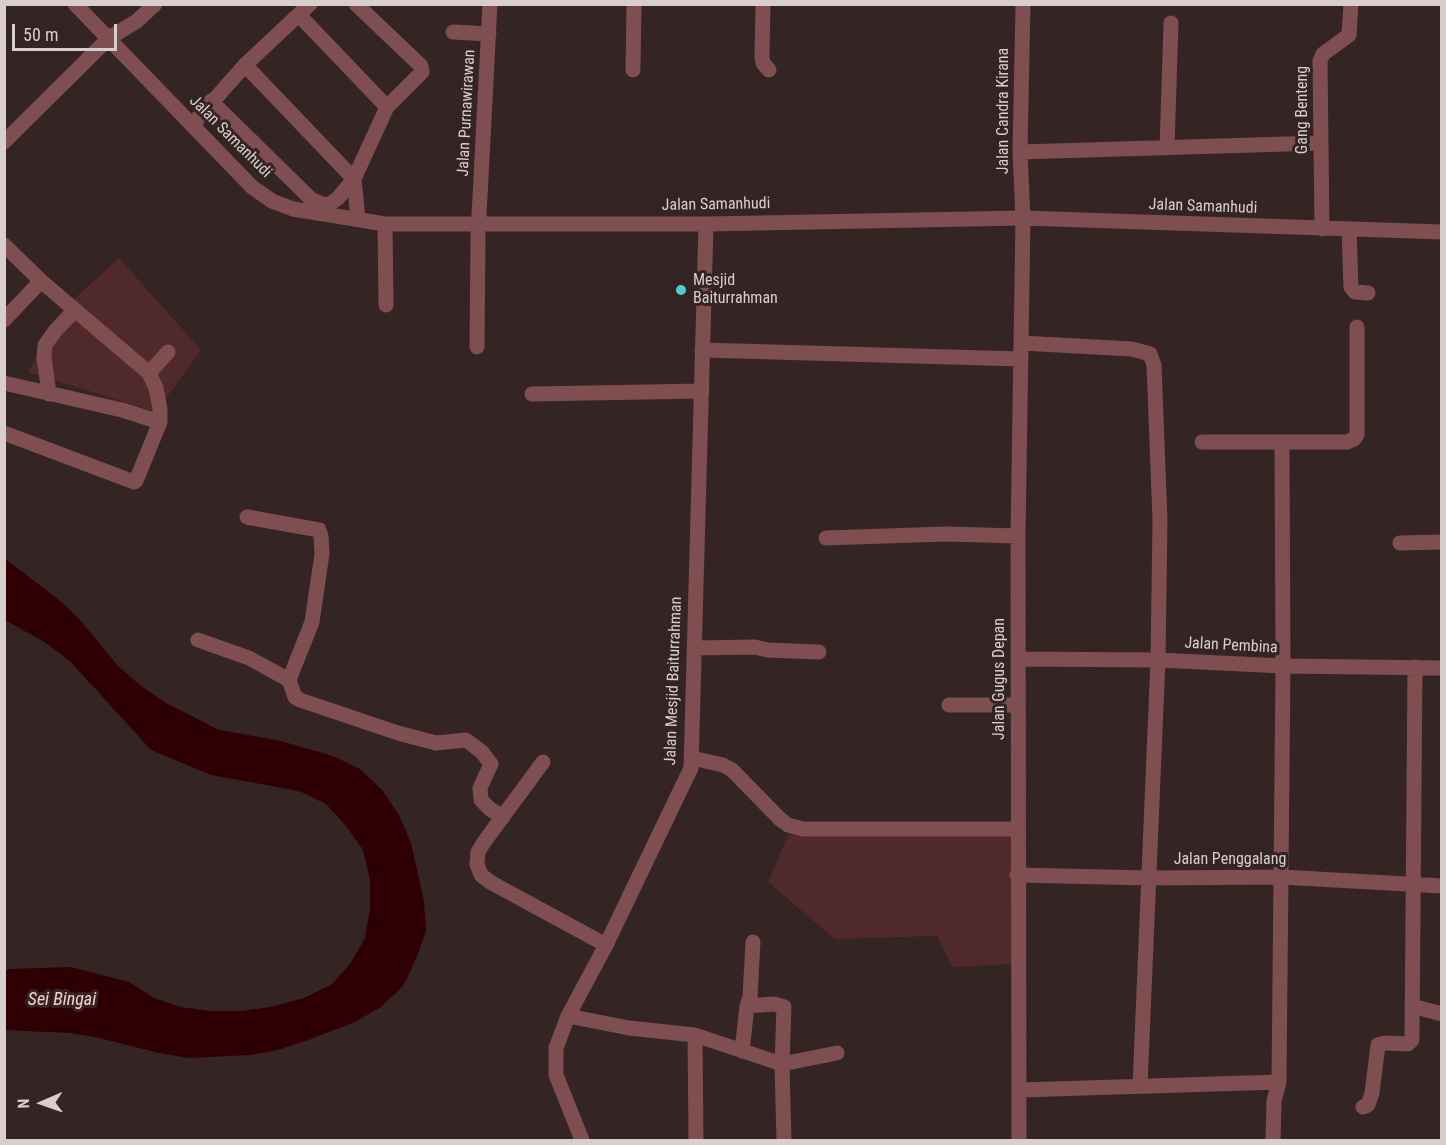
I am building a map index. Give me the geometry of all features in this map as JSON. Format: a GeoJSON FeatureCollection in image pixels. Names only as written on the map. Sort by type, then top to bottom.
{"type":"FeatureCollection","features":[{"type":"Feature","properties":{"kind":"street","name":"Jalan Samanhudi"},"geometry":{"type":"LineString","coordinates":[[75,4],[252,187],[272,201],[294,209],[385,224],[706,224],[1023,218],[1442,232]]}},
{"type":"Feature","properties":{"kind":"street"},"geometry":{"type":"LineString","coordinates":[[4,142],[109,38],[137,21],[155,4]]}},
{"type":"Feature","properties":{"kind":"street"},"geometry":{"type":"LineString","coordinates":[[211,101],[310,199],[327,206],[338,198],[354,179],[387,107],[422,72],[422,69],[356,4]]}},
{"type":"Feature","properties":{"kind":"street","name":"Jalan Purnawirawan"},"geometry":{"type":"LineString","coordinates":[[477,346],[479,224],[490,4]]}},
{"type":"Feature","properties":{"kind":"street"},"geometry":{"type":"LineString","coordinates":[[633,70],[634,4]]}},
{"type":"Feature","properties":{"kind":"street"},"geometry":{"type":"LineString","coordinates":[[763,4],[762,60],[769,70]]}},
{"type":"Feature","properties":{"kind":"street","name":"Jalan Candra Kirana"},"geometry":{"type":"LineString","coordinates":[[1023,4],[1020,152],[1023,218]]}},
{"type":"Feature","properties":{"kind":"street","name":"Gang Benteng"},"geometry":{"type":"LineString","coordinates":[[1322,229],[1321,59],[1323,54],[1349,35],[1351,4]]}},
{"type":"Feature","properties":{"kind":"street"},"geometry":{"type":"LineString","coordinates":[[192,125],[245,64],[304,10],[387,107]]}},
{"type":"Feature","properties":{"kind":"street"},"geometry":{"type":"LineString","coordinates":[[1167,148],[1171,23]]}},
{"type":"Feature","properties":{"kind":"street"},"geometry":{"type":"LineString","coordinates":[[453,32],[489,34]]}},
{"type":"Feature","properties":{"kind":"street"},"geometry":{"type":"LineString","coordinates":[[245,64],[354,179],[358,219]]}},
{"type":"Feature","properties":{"kind":"street"},"geometry":{"type":"LineString","coordinates":[[1020,152],[1320,143]]}},
{"type":"Feature","properties":{"kind":"street"},"geometry":{"type":"LineString","coordinates":[[294,209],[301,189]]}},
{"type":"Feature","properties":{"kind":"street","name":"Jalan Gugus Depan"},"geometry":{"type":"LineString","coordinates":[[1019,1140],[1018,536],[1023,218]]}},
{"type":"Feature","properties":{"kind":"street"},"geometry":{"type":"LineString","coordinates":[[385,224],[386,305]]}},
{"type":"Feature","properties":{"kind":"street","name":"Jalan Mesjid Baiturrahman"},"geometry":{"type":"LineString","coordinates":[[582,1140],[556,1075],[556,1047],[568,1016],[606,945],[692,768],[706,224]]}},
{"type":"Feature","properties":{"kind":"street"},"geometry":{"type":"LineString","coordinates":[[1349,230],[1350,287],[1355,292],[1368,293]]}},
{"type":"Feature","properties":{"kind":"street"},"geometry":{"type":"LineString","coordinates":[[4,245],[148,373],[159,399],[160,422],[134,482],[4,433]]}},
{"type":"Feature","properties":{"kind":"street"},"geometry":{"type":"LineString","coordinates":[[4,320],[41,280]]}},
{"type":"Feature","properties":{"kind":"street"},"geometry":{"type":"LineString","coordinates":[[49,394],[44,349],[55,331],[75,310]]}},
{"type":"Feature","properties":{"kind":"street"},"geometry":{"type":"LineString","coordinates":[[1203,442],[1347,442],[1354,439],[1357,435],[1358,416],[1358,327]]}},
{"type":"Feature","properties":{"kind":"street"},"geometry":{"type":"LineString","coordinates":[[702,350],[1021,351],[1126,348],[1144,351],[1153,359],[1160,520],[1158,660],[1140,1086]]}},
{"type":"Feature","properties":{"kind":"street"},"geometry":{"type":"LineString","coordinates":[[148,373],[168,352]]}},
{"type":"Feature","properties":{"kind":"street"},"geometry":{"type":"LineString","coordinates":[[4,383],[122,410],[160,422]]}},
{"type":"Feature","properties":{"kind":"street"},"geometry":{"type":"LineString","coordinates":[[532,394],[702,391]]}},
{"type":"Feature","properties":{"kind":"street"},"geometry":{"type":"LineString","coordinates":[[1273,1140],[1274,1101],[1279,1082],[1283,666],[1282,442]]}},
{"type":"Feature","properties":{"kind":"street"},"geometry":{"type":"LineString","coordinates":[[247,517],[319,530],[321,536],[322,554],[312,622],[289,680],[295,697],[398,733],[436,743],[466,740],[482,752],[491,764],[480,788],[482,800],[490,809],[503,817]]}},
{"type":"Feature","properties":{"kind":"street"},"geometry":{"type":"LineString","coordinates":[[825,538],[946,534],[1018,536]]}},
{"type":"Feature","properties":{"kind":"street"},"geometry":{"type":"LineString","coordinates":[[1401,543],[1442,542]]}},
{"type":"Feature","properties":{"kind":"street"},"geometry":{"type":"LineString","coordinates":[[198,640],[249,658],[289,680]]}},
{"type":"Feature","properties":{"kind":"street"},"geometry":{"type":"LineString","coordinates":[[694,648],[751,647],[767,650],[819,652]]}},
{"type":"Feature","properties":{"kind":"street","name":"Jalan Pembina"},"geometry":{"type":"LineString","coordinates":[[1019,659],[1158,660],[1283,666],[1442,668]]}},
{"type":"Feature","properties":{"kind":"street"},"geometry":{"type":"LineString","coordinates":[[1363,1107],[1368,1105],[1372,1093],[1378,1045],[1385,1042],[1408,1044],[1411,1042],[1415,667]]}},
{"type":"Feature","properties":{"kind":"street"},"geometry":{"type":"LineString","coordinates":[[949,705],[1018,705]]}},
{"type":"Feature","properties":{"kind":"street"},"geometry":{"type":"LineString","coordinates":[[692,758],[723,765],[732,770],[780,819],[788,825],[802,829],[1017,829]]}},
{"type":"Feature","properties":{"kind":"street"},"geometry":{"type":"LineString","coordinates":[[543,762],[478,852],[477,864],[481,875],[490,882],[606,945]]}},
{"type":"Feature","properties":{"kind":"street","name":"Jalan Penggalang"},"geometry":{"type":"LineString","coordinates":[[1017,875],[1149,878],[1281,877],[1442,886]]}},
{"type":"Feature","properties":{"kind":"street"},"geometry":{"type":"LineString","coordinates":[[742,1051],[750,997],[753,942]]}},
{"type":"Feature","properties":{"kind":"street"},"geometry":{"type":"LineString","coordinates":[[747,1006],[774,1004],[784,1007],[783,1140]]}},
{"type":"Feature","properties":{"kind":"street"},"geometry":{"type":"LineString","coordinates":[[1412,1006],[1442,1014]]}},
{"type":"Feature","properties":{"kind":"street"},"geometry":{"type":"LineString","coordinates":[[568,1016],[628,1028],[695,1035],[782,1064],[837,1053]]}},
{"type":"Feature","properties":{"kind":"street"},"geometry":{"type":"LineString","coordinates":[[695,1035],[696,1140]]}},
{"type":"Feature","properties":{"kind":"street"},"geometry":{"type":"LineString","coordinates":[[1020,1089],[1279,1082]]}},
{"type":"Feature","properties":{"kind":"shaded area"},"geometry":{"type":"Polygon","coordinates":[[[119,258],[201,350],[156,412],[28,372],[64,308],[119,258]]]}},
{"type":"Feature","properties":{"kind":"shaded area"},"geometry":{"type":"Polygon","coordinates":[[[1013,830],[1014,964],[952,967],[937,936],[835,939],[768,882],[788,835],[1013,830]]]}},
{"type":"Feature","properties":{"kind":"water","name":"Sei Bingai"},"geometry":{"type":"Polygon","coordinates":[[[4,558],[58,599],[80,620],[118,666],[166,703],[219,730],[277,740],[333,756],[360,769],[382,790],[399,815],[411,843],[424,901],[426,931],[403,986],[381,1007],[355,1022],[308,1040],[278,1050],[249,1055],[189,1058],[70,1033],[5,1030],[5,971],[10,969],[71,967],[129,982],[154,998],[181,1007],[211,1011],[241,1011],[271,1007],[304,998],[331,985],[350,964],[365,938],[370,909],[370,880],[363,850],[326,804],[299,791],[211,775],[151,750],[70,661],[46,643],[5,620],[4,558]]]}},
{"type":"Feature","properties":{"kind":"place","name":"Mesjid Baiturrahman"},"geometry":{"type":"Point","coordinates":[681,290]}}]}
